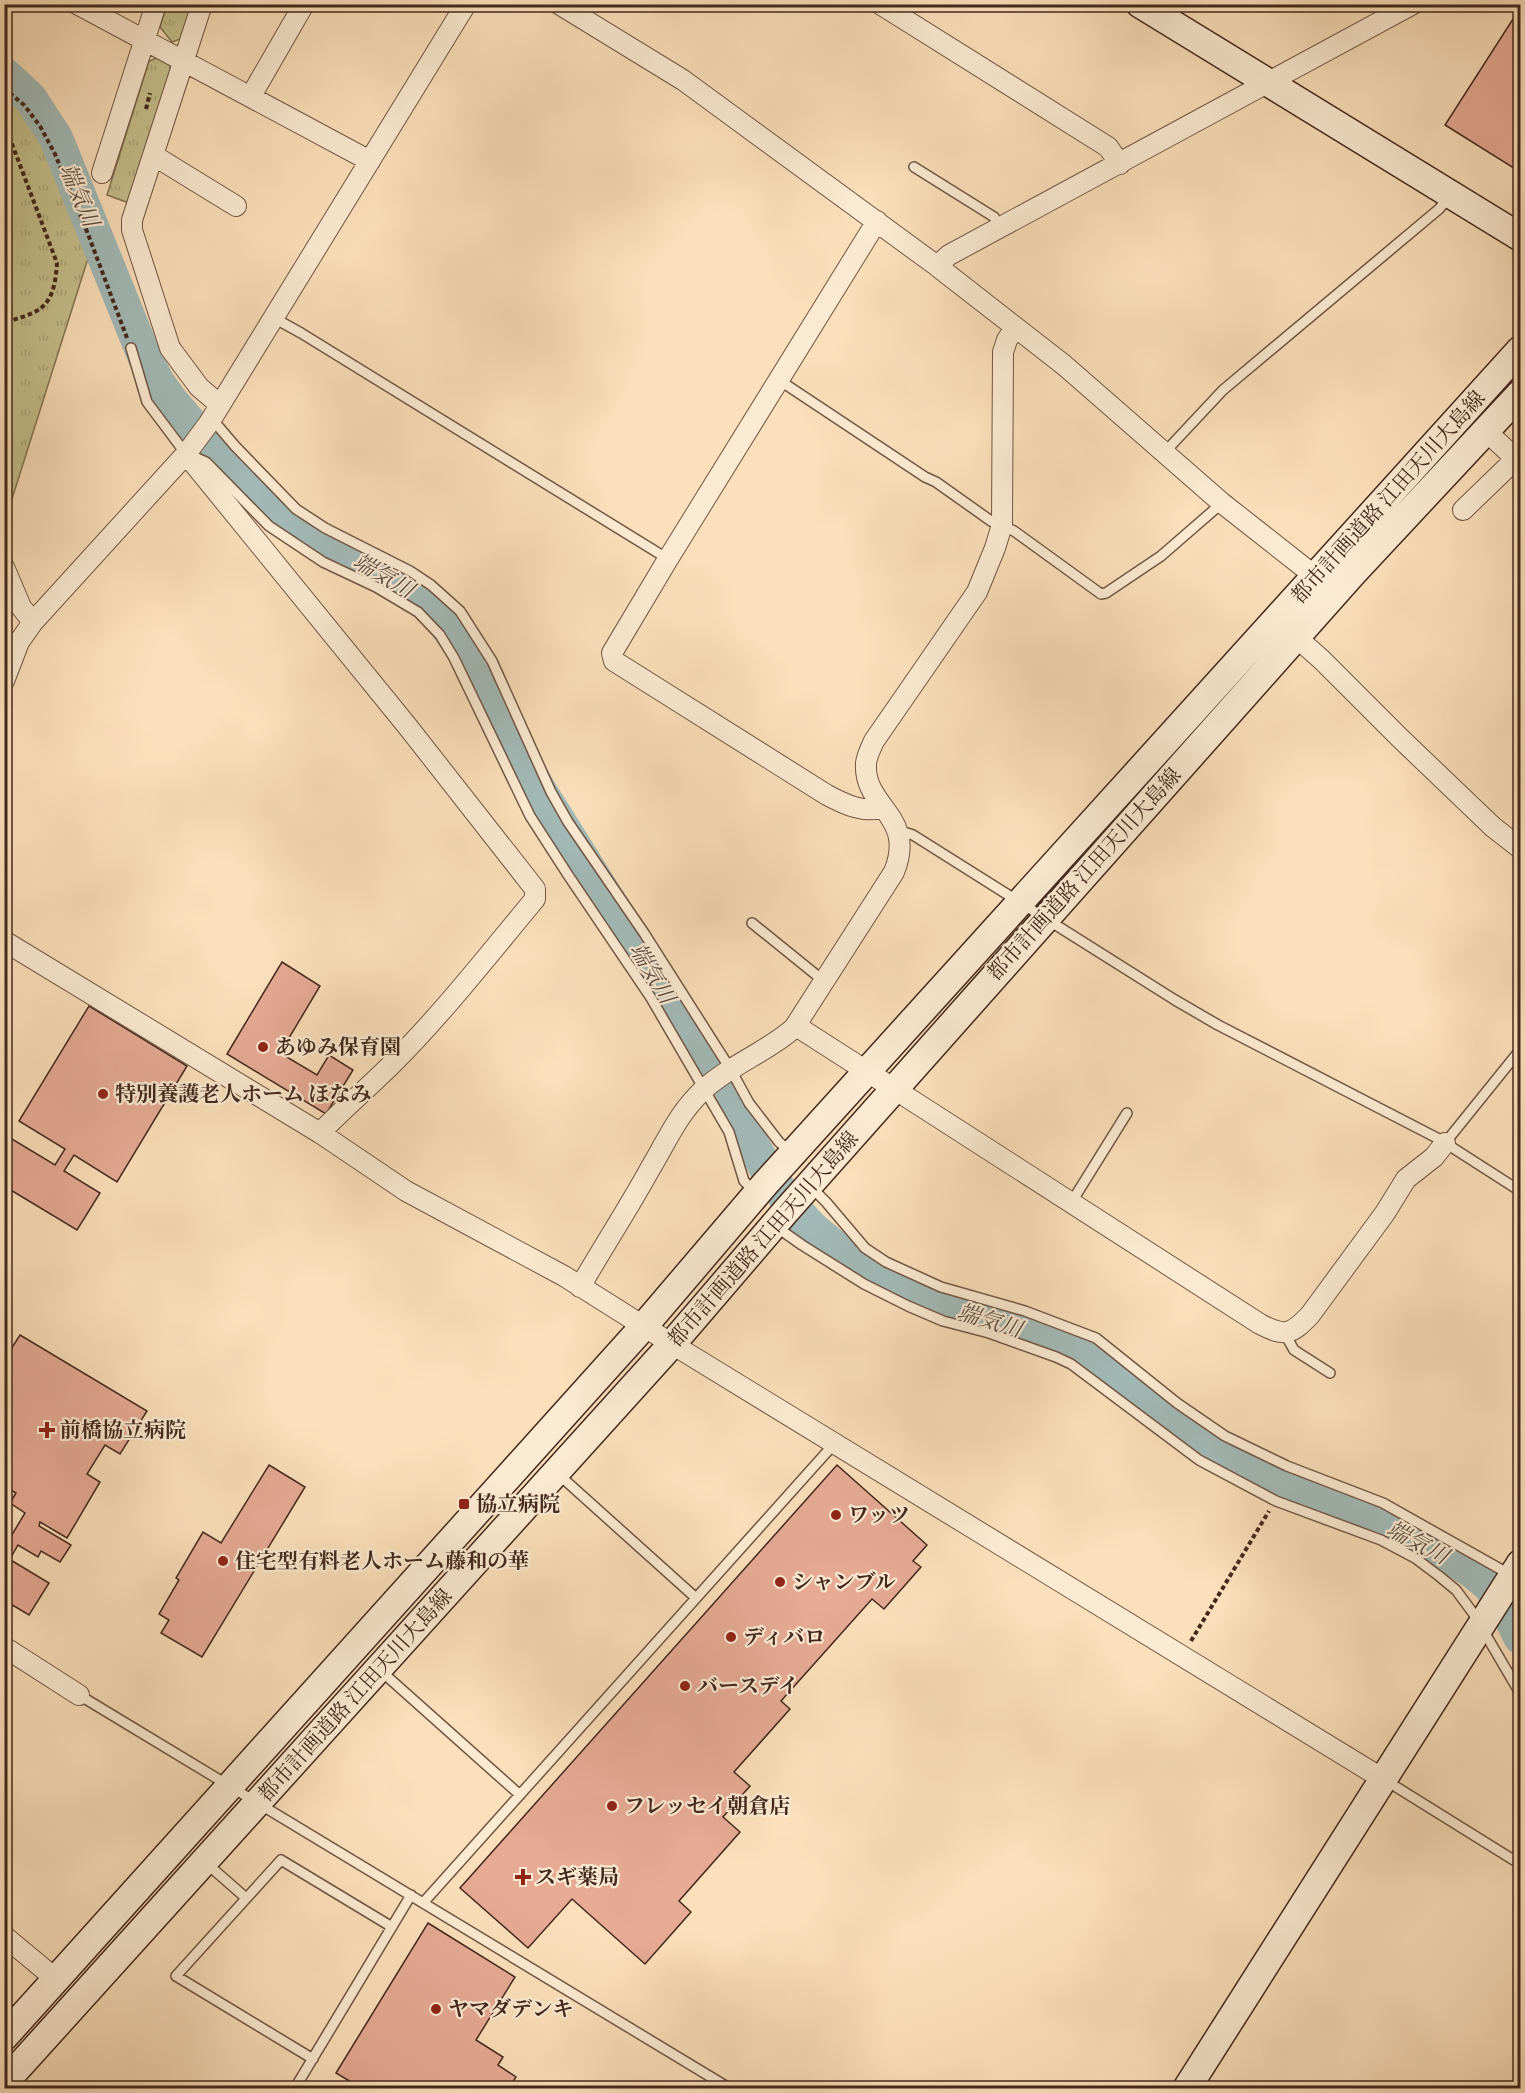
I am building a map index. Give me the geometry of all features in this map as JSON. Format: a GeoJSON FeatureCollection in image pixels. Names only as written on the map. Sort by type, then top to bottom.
{"type":"FeatureCollection","features":[{"type":"Feature","properties":{"kind":"street"},"geometry":{"type":"LineString","coordinates":[[77,4],[370,161]]}},
{"type":"Feature","properties":{"kind":"street"},"geometry":{"type":"LineString","coordinates":[[102,173],[156,4]]}},
{"type":"Feature","properties":{"kind":"street"},"geometry":{"type":"LineString","coordinates":[[202,4],[132,220],[132,230],[170,348],[198,387],[213,416]]}},
{"type":"Feature","properties":{"kind":"street"},"geometry":{"type":"LineString","coordinates":[[251,96],[304,4]]}},
{"type":"Feature","properties":{"kind":"street"},"geometry":{"type":"LineString","coordinates":[[5,676],[19,642],[33,622],[191,453],[466,4]]}},
{"type":"Feature","properties":{"kind":"street"},"geometry":{"type":"LineString","coordinates":[[559,4],[683,80],[937,266],[1064,365],[1222,503],[1316,577]]}},
{"type":"Feature","properties":{"kind":"street"},"geometry":{"type":"LineString","coordinates":[[880,4],[1108,147],[1120,164]]}},
{"type":"Feature","properties":{"kind":"street"},"geometry":{"type":"LineString","coordinates":[[1140,4],[1521,237]]}},
{"type":"Feature","properties":{"kind":"street"},"geometry":{"type":"LineString","coordinates":[[937,266],[949,255],[1269,84],[1413,4]]}},
{"type":"Feature","properties":{"kind":"street"},"geometry":{"type":"LineString","coordinates":[[153,155],[236,206]]}},
{"type":"Feature","properties":{"kind":"street"},"geometry":{"type":"LineString","coordinates":[[877,221],[612,653],[614,661],[833,798],[868,810],[883,807]]}},
{"type":"Feature","properties":{"kind":"street"},"geometry":{"type":"LineString","coordinates":[[579,1287],[650,1169],[671,1128],[686,1108],[705,1088],[778,1042],[797,1024],[894,872],[900,852],[899,835],[894,821],[869,782],[866,763],[874,741],[977,592],[996,548],[1002,525],[1003,352],[1015,327]]}},
{"type":"Feature","properties":{"kind":"street","name":"都市計画道路 江田天川大島線"},"geometry":{"type":"LineString","coordinates":[[4,2037],[644,1326],[761,1189],[867,1071],[1521,350]]}},
{"type":"Feature","properties":{"kind":"street","name":"都市計画道路 江田天川大島線"},"geometry":{"type":"LineString","coordinates":[[4,2082],[672,1344],[808,1186],[1296,637],[1521,394]]}},
{"type":"Feature","properties":{"kind":"street"},"geometry":{"type":"LineString","coordinates":[[1463,510],[1518,457],[1486,431]]}},
{"type":"Feature","properties":{"kind":"street"},"geometry":{"type":"LineString","coordinates":[[191,453],[535,889],[536,894],[536,899],[436,1017],[393,1063],[320,1133]]}},
{"type":"Feature","properties":{"kind":"street"},"geometry":{"type":"LineString","coordinates":[[4,567],[21,607],[33,622]]}},
{"type":"Feature","properties":{"kind":"street"},"geometry":{"type":"LineString","coordinates":[[1296,637],[1485,819],[1521,848]]}},
{"type":"Feature","properties":{"kind":"street"},"geometry":{"type":"LineString","coordinates":[[4,941],[320,1133],[406,1191],[519,1250],[1383,1779]]}},
{"type":"Feature","properties":{"kind":"street"},"geometry":{"type":"LineString","coordinates":[[797,1024],[804,1031],[1260,1324],[1285,1334],[1299,1327],[1310,1315],[1385,1213],[1406,1179],[1434,1157],[1445,1143]]}},
{"type":"Feature","properties":{"kind":"street"},"geometry":{"type":"LineString","coordinates":[[1187,2088],[1482,1623],[1515,1580]]}},
{"type":"Feature","properties":{"kind":"street"},"geometry":{"type":"LineString","coordinates":[[4,1647],[79,1695]]}},
{"type":"Feature","properties":{"kind":"street"},"geometry":{"type":"LineString","coordinates":[[4,1936],[57,1980]]}},
{"type":"Feature","properties":{"kind":"lane"},"geometry":{"type":"LineString","coordinates":[[914,167],[994,218],[1001,228]]}},
{"type":"Feature","properties":{"kind":"lane"},"geometry":{"type":"LineString","coordinates":[[1164,453],[1223,390],[1439,209],[1451,194]]}},
{"type":"Feature","properties":{"kind":"lane"},"geometry":{"type":"LineString","coordinates":[[274,318],[668,559]]}},
{"type":"Feature","properties":{"kind":"lane"},"geometry":{"type":"LineString","coordinates":[[130,348],[147,402],[191,453],[202,459],[270,526],[323,562],[386,592],[418,612],[440,635],[459,669],[530,816],[651,998],[705,1088],[729,1132],[744,1181],[761,1189]]}},
{"type":"Feature","properties":{"kind":"lane"},"geometry":{"type":"LineString","coordinates":[[779,380],[936,482],[983,516],[1014,531],[1101,594],[1106,593],[1161,556],[1222,503]]}},
{"type":"Feature","properties":{"kind":"lane"},"geometry":{"type":"LineString","coordinates":[[213,416],[235,446],[296,509],[325,528],[410,571],[439,591],[460,611],[492,661],[551,792],[568,822],[644,933],[749,1103],[790,1157]]}},
{"type":"Feature","properties":{"kind":"lane"},"geometry":{"type":"LineString","coordinates":[[899,835],[907,833],[913,835],[1175,1000],[1218,1025],[1445,1143],[1521,1191]]}},
{"type":"Feature","properties":{"kind":"lane"},"geometry":{"type":"LineString","coordinates":[[752,923],[825,982]]}},
{"type":"Feature","properties":{"kind":"lane"},"geometry":{"type":"LineString","coordinates":[[1445,1143],[1521,1050]]}},
{"type":"Feature","properties":{"kind":"lane"},"geometry":{"type":"LineString","coordinates":[[1071,1203],[1127,1113]]}},
{"type":"Feature","properties":{"kind":"lane"},"geometry":{"type":"LineString","coordinates":[[808,1186],[826,1202],[865,1248],[886,1262],[941,1287],[1025,1311],[1096,1338],[1177,1403],[1225,1436],[1296,1470],[1393,1508],[1502,1570],[1515,1580]]}},
{"type":"Feature","properties":{"kind":"lane"},"geometry":{"type":"LineString","coordinates":[[780,1218],[802,1245],[864,1284],[943,1321],[988,1333],[1071,1364],[1199,1460],[1276,1501],[1360,1531],[1415,1558],[1456,1590],[1482,1623],[1521,1693]]}},
{"type":"Feature","properties":{"kind":"lane"},"geometry":{"type":"LineString","coordinates":[[1285,1334],[1294,1350],[1330,1373]]}},
{"type":"Feature","properties":{"kind":"lane"},"geometry":{"type":"LineString","coordinates":[[423,1903],[834,1444]]}},
{"type":"Feature","properties":{"kind":"lane"},"geometry":{"type":"LineString","coordinates":[[556,1472],[696,1598]]}},
{"type":"Feature","properties":{"kind":"lane"},"geometry":{"type":"LineString","coordinates":[[378,1668],[520,1795]]}},
{"type":"Feature","properties":{"kind":"lane"},"geometry":{"type":"LineString","coordinates":[[79,1695],[729,2088]]}},
{"type":"Feature","properties":{"kind":"lane"},"geometry":{"type":"LineString","coordinates":[[1383,1779],[1521,1864]]}},
{"type":"Feature","properties":{"kind":"lane"},"geometry":{"type":"LineString","coordinates":[[313,2059],[176,1976],[281,1860],[392,1927]]}},
{"type":"Feature","properties":{"kind":"lane"},"geometry":{"type":"LineString","coordinates":[[204,1862],[246,1898]]}},
{"type":"Feature","properties":{"kind":"lane"},"geometry":{"type":"LineString","coordinates":[[295,2088],[411,1895]]}},
{"type":"Feature","properties":{"kind":"path"},"geometry":{"type":"LineString","coordinates":[[4,88],[40,126],[55,154],[88,234],[130,348]]}},
{"type":"Feature","properties":{"kind":"path"},"geometry":{"type":"LineString","coordinates":[[4,131],[9,136],[57,263],[56,278],[51,294],[41,308],[4,323]]}},
{"type":"Feature","properties":{"kind":"path"},"geometry":{"type":"LineString","coordinates":[[1181,1656],[1276,1501]]}},
{"type":"Feature","properties":{"kind":"green space"},"geometry":{"type":"Polygon","coordinates":[[[167,5],[193,5],[183,38],[172,42],[160,27],[167,5]]]}},
{"type":"Feature","properties":{"kind":"green space"},"geometry":{"type":"Polygon","coordinates":[[[159,57],[169,62],[171,73],[129,203],[107,195],[149,61],[159,57]]]}},
{"type":"Feature","properties":{"kind":"green space"},"geometry":{"type":"Polygon","coordinates":[[[5,93],[20,107],[45,145],[56,166],[90,252],[5,521],[5,93]]]}},
{"type":"Feature","properties":{"kind":"building"},"geometry":{"type":"Polygon","coordinates":[[[1520,8],[1520,172],[1445,125],[1520,8]]]}},
{"type":"Feature","properties":{"kind":"building"},"geometry":{"type":"Polygon","coordinates":[[[282,962],[320,986],[280,1053],[317,1075],[329,1055],[353,1070],[326,1114],[227,1054],[282,962]]]}},
{"type":"Feature","properties":{"kind":"building","name":"特別養護老人ホーム ほなみ"},"geometry":{"type":"Polygon","coordinates":[[[89,1006],[187,1066],[117,1182],[74,1155],[64,1171],[100,1193],[77,1230],[4,1186],[4,1151],[12,1139],[55,1165],[65,1149],[19,1121],[89,1006]]]}},
{"type":"Feature","properties":{"kind":"building"},"geometry":{"type":"Polygon","coordinates":[[[20,1335],[147,1411],[120,1454],[105,1445],[87,1474],[100,1482],[67,1538],[40,1522],[39,1526],[71,1545],[60,1562],[41,1551],[38,1557],[18,1545],[10,1559],[4,1555],[4,1548],[25,1513],[10,1503],[16,1493],[4,1486],[4,1360],[20,1335]]]}},
{"type":"Feature","properties":{"kind":"building","name":"住宅型有料老人ホーム藤和の華"},"geometry":{"type":"Polygon","coordinates":[[[269,1465],[305,1487],[202,1657],[161,1633],[169,1620],[159,1614],[179,1580],[176,1578],[203,1532],[221,1543],[269,1465]]]}},
{"type":"Feature","properties":{"kind":"building"},"geometry":{"type":"Polygon","coordinates":[[[837,1465],[927,1545],[913,1561],[921,1567],[884,1609],[872,1599],[781,1701],[790,1709],[734,1772],[750,1786],[723,1817],[740,1832],[679,1901],[691,1912],[645,1964],[572,1899],[528,1948],[460,1888],[837,1465]]]}},
{"type":"Feature","properties":{"kind":"building"},"geometry":{"type":"Polygon","coordinates":[[[4,1556],[49,1583],[29,1615],[4,1600],[4,1556]]]}},
{"type":"Feature","properties":{"kind":"building","name":"ヤマダデンキ"},"geometry":{"type":"Polygon","coordinates":[[[428,1923],[515,1977],[476,2040],[503,2057],[498,2065],[516,2077],[509,2088],[361,2088],[336,2073],[428,1923]]]}},
{"type":"Feature","properties":{"kind":"waterway","name":"端気川"},"geometry":{"type":"LineString","coordinates":[[4,74],[30,98],[56,138],[145,358],[159,384],[211,447],[270,506],[306,534],[406,585],[432,605],[471,662],[537,786],[656,976],[771,1177],[790,1204],[812,1228],[848,1258],[908,1292],[945,1306],[1045,1336],[1089,1355],[1185,1430],[1231,1459],[1289,1486],[1371,1515],[1420,1539],[1472,1571],[1490,1586],[1508,1612],[1520,1637]]}},
{"type":"Feature","properties":{"kind":"place","name":"あゆみ保育園"},"geometry":{"type":"Point","coordinates":[263,1047]}},
{"type":"Feature","properties":{"kind":"place","name":"特別養護老人ホーム ほなみ"},"geometry":{"type":"Point","coordinates":[103,1094]}},
{"type":"Feature","properties":{"kind":"place","name":"前橋協立病院"},"geometry":{"type":"Point","coordinates":[47,1430]}},
{"type":"Feature","properties":{"kind":"place","name":"協立病院"},"geometry":{"type":"Point","coordinates":[464,1504]}},
{"type":"Feature","properties":{"kind":"place","name":"ワッツ"},"geometry":{"type":"Point","coordinates":[836,1515]}},
{"type":"Feature","properties":{"kind":"place","name":"住宅型有料老人ホーム藤和の華"},"geometry":{"type":"Point","coordinates":[223,1561]}},
{"type":"Feature","properties":{"kind":"place","name":"シャンブル"},"geometry":{"type":"Point","coordinates":[780,1582]}},
{"type":"Feature","properties":{"kind":"place","name":"ディバロ"},"geometry":{"type":"Point","coordinates":[731,1637]}},
{"type":"Feature","properties":{"kind":"place","name":"バースデイ"},"geometry":{"type":"Point","coordinates":[685,1686]}},
{"type":"Feature","properties":{"kind":"place","name":"フレッセイ朝倉店"},"geometry":{"type":"Point","coordinates":[612,1806]}},
{"type":"Feature","properties":{"kind":"place","name":"スギ薬局"},"geometry":{"type":"Point","coordinates":[523,1877]}},
{"type":"Feature","properties":{"kind":"place","name":"ヤマダデンキ"},"geometry":{"type":"Point","coordinates":[436,2009]}}]}
